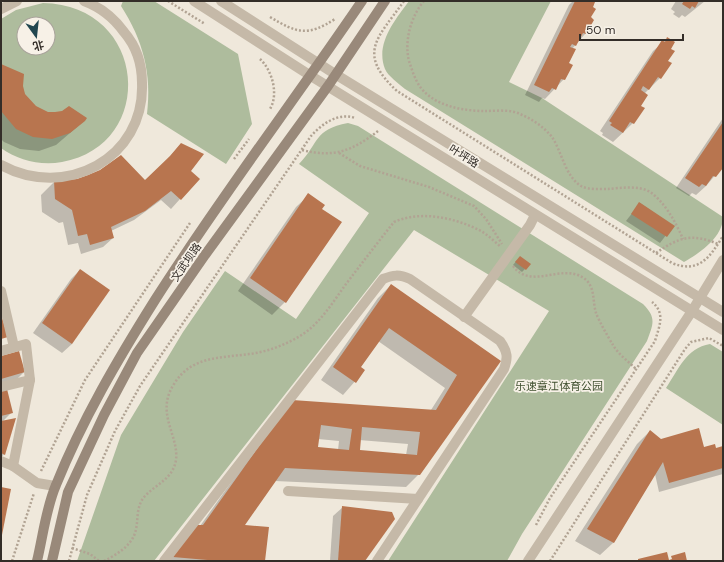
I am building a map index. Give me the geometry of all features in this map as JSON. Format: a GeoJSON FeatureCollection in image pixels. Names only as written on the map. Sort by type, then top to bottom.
{"type":"FeatureCollection","features":[{"type":"Feature","properties":{"kind":"main road","name":"文武坝路"},"geometry":{"type":"LineString","coordinates":[[37,561],[55,486],[88,414],[126,347],[192,243],[311,76],[362,1]]}},
{"type":"Feature","properties":{"kind":"main road","name":"文武坝路"},"geometry":{"type":"LineString","coordinates":[[52,561],[68,492],[104,416],[137,353],[205,255],[328,86],[385,1]]}},
{"type":"Feature","properties":{"kind":"street"},"geometry":{"type":"LineString","coordinates":[[1,9],[17,1]]}},
{"type":"Feature","properties":{"kind":"street"},"geometry":{"type":"LineString","coordinates":[[1,165],[13,171],[33,177],[54,179],[68,177],[94,168],[116,152],[132,129],[141,103],[142,75],[139,62],[128,37],[100,4],[84,1]]}},
{"type":"Feature","properties":{"kind":"street","name":"叶坪路"},"geometry":{"type":"LineString","coordinates":[[194,1],[311,76],[723,330]]}},
{"type":"Feature","properties":{"kind":"street","name":"叶坪路"},"geometry":{"type":"LineString","coordinates":[[221,1],[320,62],[335,74],[723,312]]}},
{"type":"Feature","properties":{"kind":"street"},"geometry":{"type":"LineString","coordinates":[[464,317],[530,225],[535,215]]}},
{"type":"Feature","properties":{"kind":"street"},"geometry":{"type":"LineString","coordinates":[[528,561],[692,311],[699,297],[723,260]]}},
{"type":"Feature","properties":{"kind":"street"},"geometry":{"type":"LineString","coordinates":[[164,561],[383,279],[393,275],[402,276],[500,342],[505,348],[508,358],[504,369],[377,561]]}},
{"type":"Feature","properties":{"kind":"street"},"geometry":{"type":"LineString","coordinates":[[1,291],[3,305],[14,347]]}},
{"type":"Feature","properties":{"kind":"street"},"geometry":{"type":"LineString","coordinates":[[1,351],[26,344],[30,380],[13,466]]}},
{"type":"Feature","properties":{"kind":"street"},"geometry":{"type":"LineString","coordinates":[[1,387],[30,380]]}},
{"type":"Feature","properties":{"kind":"street"},"geometry":{"type":"LineString","coordinates":[[1,461],[13,466],[37,483],[55,486]]}},
{"type":"Feature","properties":{"kind":"street"},"geometry":{"type":"LineString","coordinates":[[288,491],[418,499]]}},
{"type":"Feature","properties":{"kind":"path"},"geometry":{"type":"LineString","coordinates":[[168,1],[208,26]]}},
{"type":"Feature","properties":{"kind":"path"},"geometry":{"type":"LineString","coordinates":[[404,1],[376,41],[373,51],[379,71],[386,81],[406,98],[672,263],[689,267],[704,261],[723,236]]}},
{"type":"Feature","properties":{"kind":"path"},"geometry":{"type":"LineString","coordinates":[[424,1],[412,20],[407,41],[408,56],[414,76],[422,89],[453,108],[473,111],[508,111],[519,113],[540,126],[551,137],[568,169],[581,186],[590,189],[638,188],[649,192],[670,216],[683,239]]}},
{"type":"Feature","properties":{"kind":"path"},"geometry":{"type":"LineString","coordinates":[[269,16],[291,30],[301,31],[314,30],[335,18]]}},
{"type":"Feature","properties":{"kind":"path"},"geometry":{"type":"LineString","coordinates":[[255,55],[262,60],[268,68],[272,80],[275,93],[269,111]]}},
{"type":"Feature","properties":{"kind":"path"},"geometry":{"type":"LineString","coordinates":[[68,561],[87,495],[115,431],[136,392],[302,150],[321,126],[343,117],[358,119]]}},
{"type":"Feature","properties":{"kind":"path"},"geometry":{"type":"LineString","coordinates":[[373,128],[385,135]]}},
{"type":"Feature","properties":{"kind":"path"},"geometry":{"type":"LineString","coordinates":[[302,150],[325,154],[339,153],[364,142],[378,131]]}},
{"type":"Feature","properties":{"kind":"path"},"geometry":{"type":"LineString","coordinates":[[233,162],[250,137]]}},
{"type":"Feature","properties":{"kind":"path"},"geometry":{"type":"LineString","coordinates":[[339,153],[360,166],[429,187],[474,206],[486,219],[500,241],[507,257],[516,269]]}},
{"type":"Feature","properties":{"kind":"path"},"geometry":{"type":"LineString","coordinates":[[12,561],[41,470],[85,380],[192,220]]}},
{"type":"Feature","properties":{"kind":"path"},"geometry":{"type":"LineString","coordinates":[[656,253],[671,243],[688,237],[704,238],[718,244]]}},
{"type":"Feature","properties":{"kind":"path"},"geometry":{"type":"LineString","coordinates":[[536,526],[550,498],[655,342],[661,324],[661,318],[659,310],[650,300]]}},
{"type":"Feature","properties":{"kind":"path"},"geometry":{"type":"LineString","coordinates":[[550,561],[686,349],[692,342],[709,338],[723,346]]}},
{"type":"Feature","properties":{"kind":"path"},"geometry":{"type":"LineString","coordinates":[[72,548],[90,554],[100,561]]}},
{"type":"Feature","properties":{"kind":"green space"},"geometry":{"type":"Polygon","coordinates":[[[123,1],[154,1],[238,54],[252,124],[226,164],[147,114],[147,71],[135,32],[121,6],[123,1]]]}},
{"type":"Feature","properties":{"kind":"green space"},"geometry":{"type":"Polygon","coordinates":[[[409,1],[551,1],[509,82],[542,98],[723,217],[722,224],[715,238],[710,244],[684,262],[405,89],[386,72],[383,60],[383,50],[388,33],[409,1]]]}},
{"type":"Feature","properties":{"kind":"green space"},"geometry":{"type":"Polygon","coordinates":[[[43,3],[78,10],[104,26],[120,50],[128,77],[126,105],[114,130],[93,150],[62,162],[46,163],[22,159],[1,148],[1,19],[16,10],[43,3]]]}},
{"type":"Feature","properties":{"kind":"green space","name":"乐速章江体育公园"},"geometry":{"type":"Polygon","coordinates":[[[348,123],[358,126],[643,304],[652,317],[652,326],[647,341],[522,534],[507,561],[388,561],[549,311],[414,230],[154,561],[77,561],[121,435],[183,332],[225,271],[296,319],[369,213],[299,164],[323,133],[329,129],[348,123]]]}},
{"type":"Feature","properties":{"kind":"green space"},"geometry":{"type":"Polygon","coordinates":[[[710,344],[723,352],[723,425],[666,388],[679,367],[689,355],[702,346],[710,344]]]}},
{"type":"Feature","properties":{"kind":"building"},"geometry":{"type":"Polygon","coordinates":[[[575,1],[595,2],[593,7],[596,9],[591,17],[594,20],[586,34],[583,33],[576,46],[572,44],[570,47],[576,49],[569,63],[573,65],[565,80],[561,79],[556,90],[552,88],[549,92],[534,85],[575,1]]]}},
{"type":"Feature","properties":{"kind":"building"},"geometry":{"type":"Polygon","coordinates":[[[684,1],[699,1],[695,8],[692,6],[690,9],[682,4],[684,1]]]}},
{"type":"Feature","properties":{"kind":"building"},"geometry":{"type":"Polygon","coordinates":[[[667,37],[675,42],[671,49],[675,51],[668,61],[672,63],[661,79],[658,77],[649,90],[643,86],[641,90],[648,95],[641,106],[645,108],[634,124],[630,122],[623,133],[610,125],[612,123],[609,121],[662,40],[665,42],[667,37]]]}},
{"type":"Feature","properties":{"kind":"building"},"geometry":{"type":"Polygon","coordinates":[[[1,64],[24,74],[23,86],[25,94],[36,106],[48,112],[55,112],[62,111],[69,106],[87,118],[70,133],[52,139],[33,137],[16,129],[1,111],[1,64]]]}},
{"type":"Feature","properties":{"kind":"building"},"geometry":{"type":"Polygon","coordinates":[[[723,122],[723,168],[716,177],[713,176],[706,186],[702,184],[699,187],[685,178],[723,122]]]}},
{"type":"Feature","properties":{"kind":"building"},"geometry":{"type":"Polygon","coordinates":[[[181,143],[204,154],[191,171],[200,179],[181,200],[171,191],[145,211],[111,227],[114,238],[90,245],[87,234],[78,236],[72,210],[55,199],[54,181],[77,179],[88,175],[100,170],[121,155],[145,180],[181,143]]]}},
{"type":"Feature","properties":{"kind":"building"},"geometry":{"type":"Polygon","coordinates":[[[308,193],[325,205],[322,209],[342,222],[286,303],[250,278],[308,193]]]}},
{"type":"Feature","properties":{"kind":"building"},"geometry":{"type":"Polygon","coordinates":[[[639,202],[675,226],[667,237],[631,214],[639,202]]]}},
{"type":"Feature","properties":{"kind":"building"},"geometry":{"type":"Polygon","coordinates":[[[520,256],[531,264],[526,270],[515,262],[520,256]]]}},
{"type":"Feature","properties":{"kind":"building"},"geometry":{"type":"Polygon","coordinates":[[[80,269],[110,290],[72,344],[42,323],[80,269]]]}},
{"type":"Feature","properties":{"kind":"building"},"geometry":{"type":"Polygon","coordinates":[[[391,284],[501,361],[420,475],[285,468],[245,525],[269,527],[265,561],[219,561],[173,557],[195,525],[203,525],[292,400],[436,410],[457,375],[389,328],[361,367],[365,370],[356,383],[333,367],[391,284]],[[321,425],[318,447],[349,450],[352,429],[321,425]],[[362,427],[360,450],[417,455],[420,432],[362,427]]]}},
{"type":"Feature","properties":{"kind":"building"},"geometry":{"type":"Polygon","coordinates":[[[1,314],[8,337],[1,339],[1,314]]]}},
{"type":"Feature","properties":{"kind":"building"},"geometry":{"type":"Polygon","coordinates":[[[19,351],[25,372],[1,379],[1,356],[19,351]]]}},
{"type":"Feature","properties":{"kind":"building"},"geometry":{"type":"Polygon","coordinates":[[[7,389],[13,413],[1,416],[1,391],[7,389]]]}},
{"type":"Feature","properties":{"kind":"building"},"geometry":{"type":"Polygon","coordinates":[[[16,418],[5,455],[1,453],[1,421],[16,418]]]}},
{"type":"Feature","properties":{"kind":"building"},"geometry":{"type":"Polygon","coordinates":[[[699,428],[704,447],[715,444],[716,448],[723,446],[723,468],[669,483],[663,462],[614,543],[587,529],[650,430],[661,439],[699,428]]]}},
{"type":"Feature","properties":{"kind":"building"},"geometry":{"type":"Polygon","coordinates":[[[1,487],[11,489],[2,535],[1,535],[1,487]]]}},
{"type":"Feature","properties":{"kind":"building"},"geometry":{"type":"Polygon","coordinates":[[[342,506],[392,512],[395,519],[365,561],[338,561],[342,506]]]}},
{"type":"Feature","properties":{"kind":"building"},"geometry":{"type":"Polygon","coordinates":[[[667,552],[669,560],[672,559],[671,556],[685,552],[687,561],[638,561],[638,559],[667,552]]]}}]}
